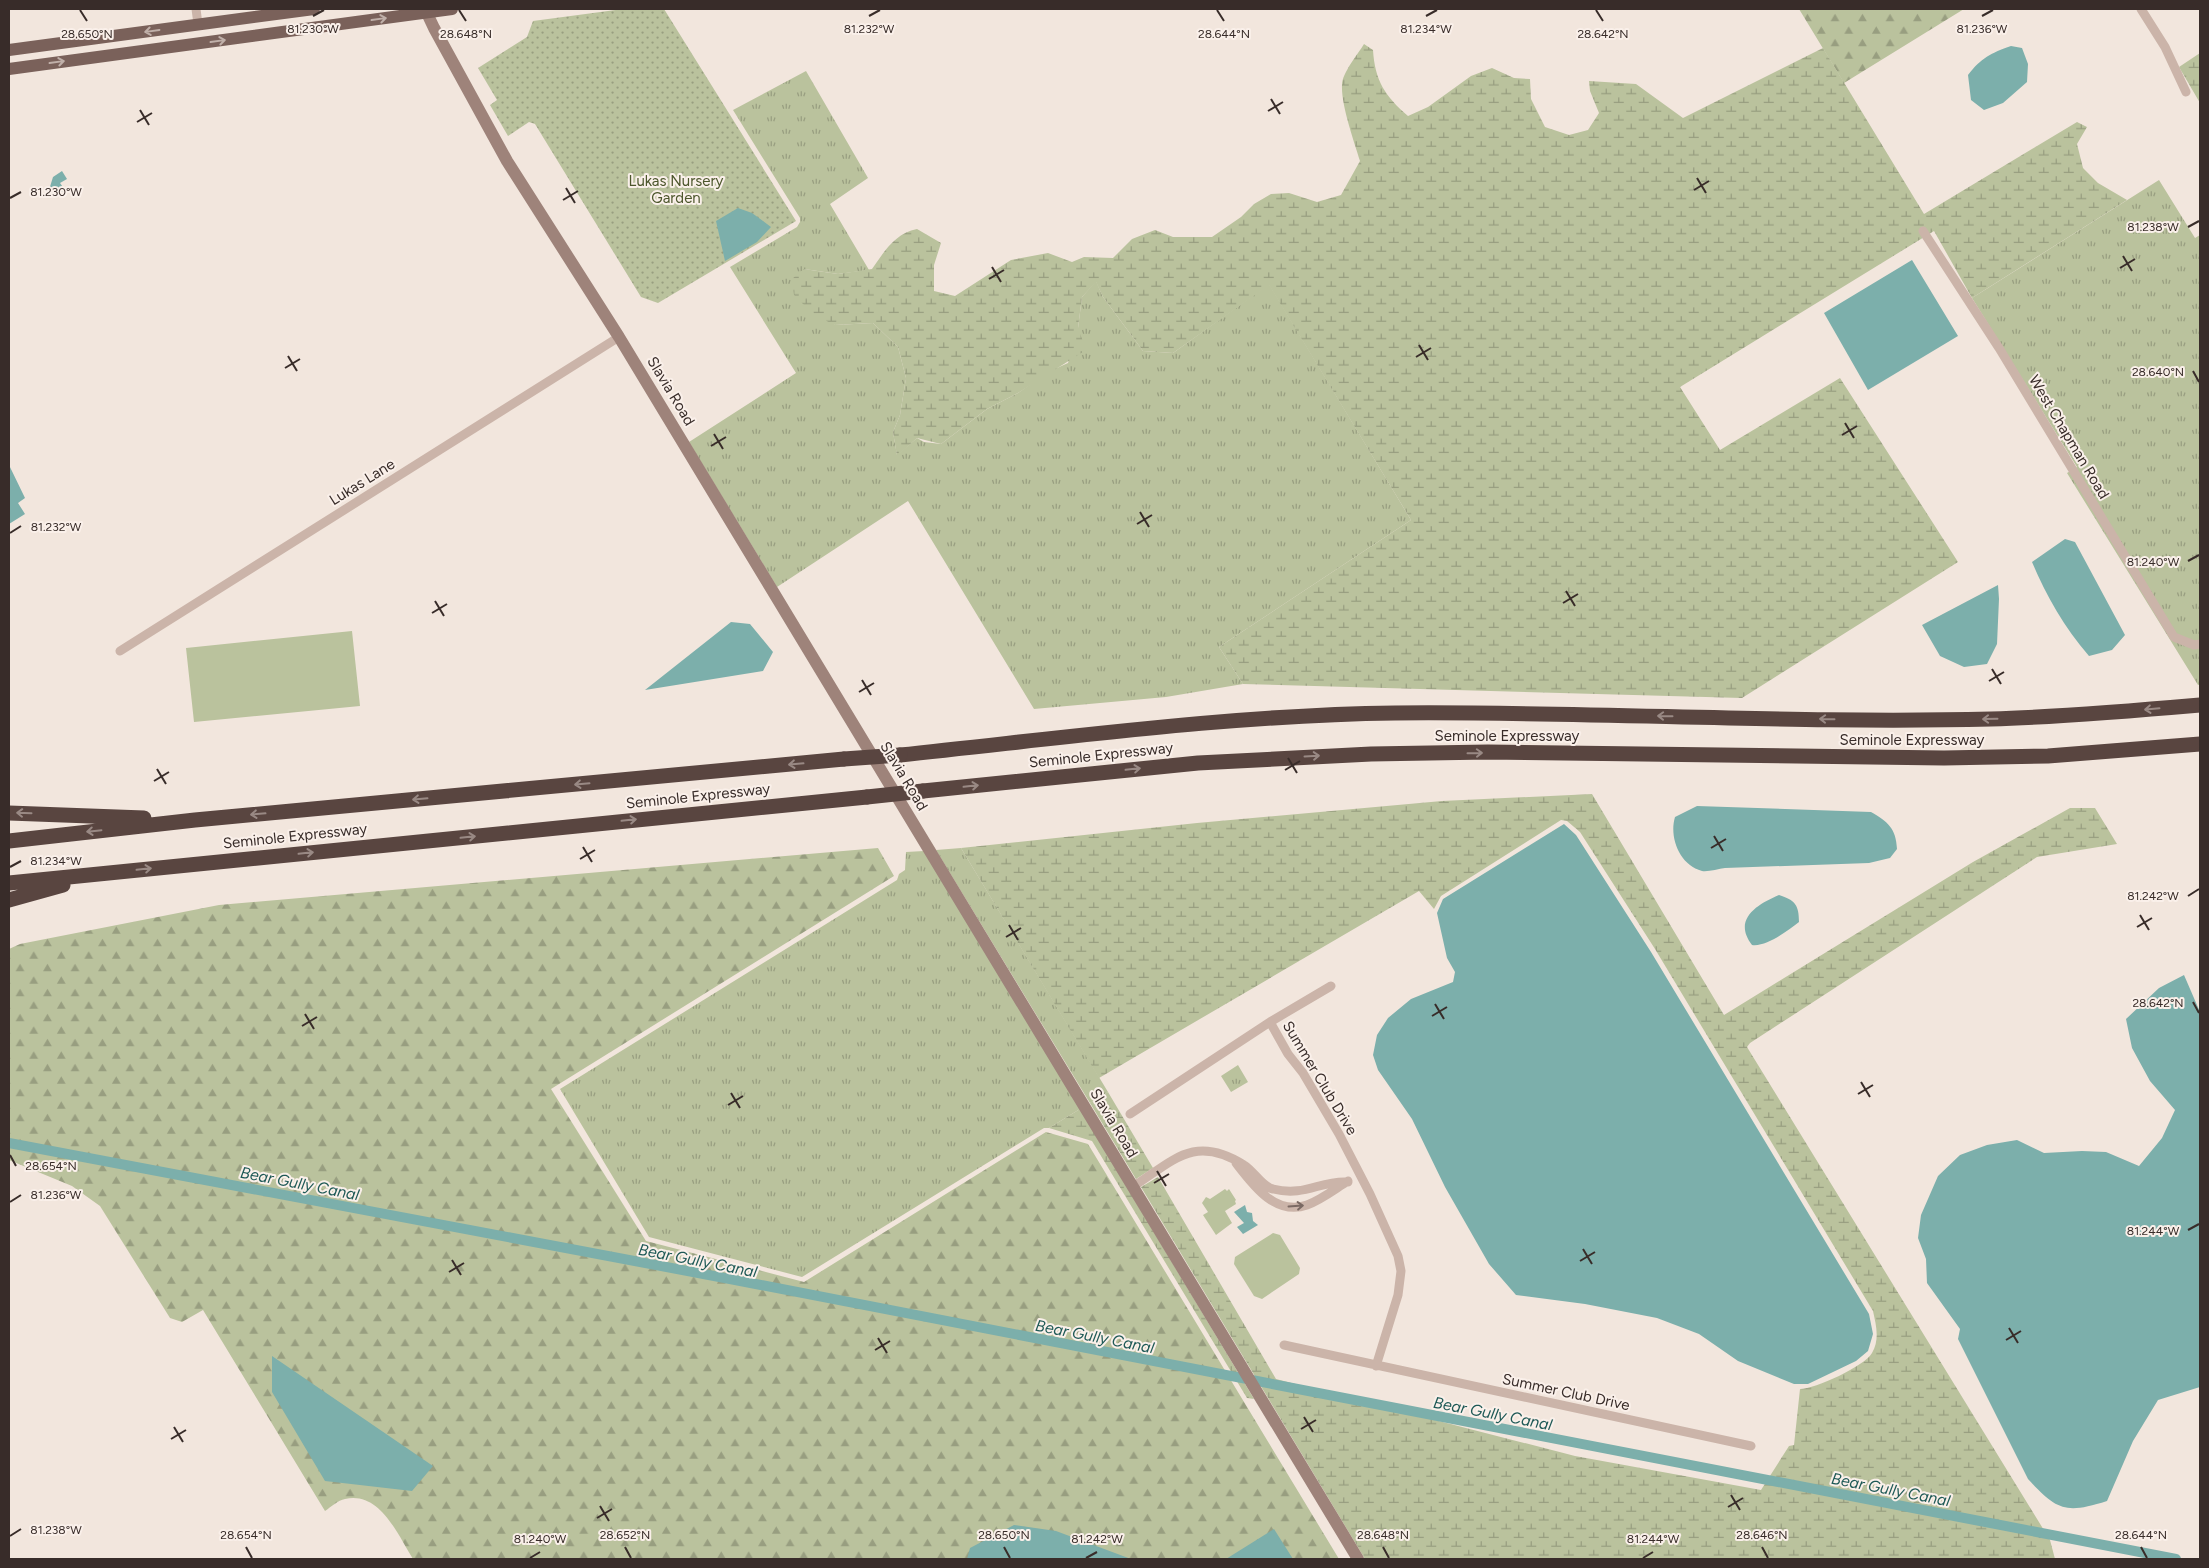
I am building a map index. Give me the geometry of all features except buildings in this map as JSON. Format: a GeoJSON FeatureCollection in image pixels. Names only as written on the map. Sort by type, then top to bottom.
{"type":"FeatureCollection","features":[{"type":"Feature","properties":{"kind":"highway","name":"Seminole Expressway"},"geometry":{"type":"LineString","coordinates":[[9,841],[195,820],[1278,718],[1392,713],[1991,719],[2115,713],[2200,705]]}},
{"type":"Feature","properties":{"kind":"highway","name":"Seminole Expressway"},"geometry":{"type":"LineString","coordinates":[[9,883],[1198,763],[1371,754],[1488,752],[1944,758],[2048,756],[2200,744]]}},
{"type":"Feature","properties":{"kind":"highway"},"geometry":{"type":"LineString","coordinates":[[9,813],[195,820]]}},
{"type":"Feature","properties":{"kind":"highway"},"geometry":{"type":"LineString","coordinates":[[9,900],[109,872]]}},
{"type":"Feature","properties":{"kind":"main road"},"geometry":{"type":"LineString","coordinates":[[9,50],[314,9]]}},
{"type":"Feature","properties":{"kind":"main road"},"geometry":{"type":"LineString","coordinates":[[9,69],[426,10],[452,9]]}},
{"type":"Feature","properties":{"kind":"main road"},"geometry":{"type":"LineString","coordinates":[[83,59],[95,48],[124,35]]}},
{"type":"Feature","properties":{"kind":"street"},"geometry":{"type":"LineString","coordinates":[[196,9],[198,24]]}},
{"type":"Feature","properties":{"kind":"street"},"geometry":{"type":"LineString","coordinates":[[2141,9],[2165,47],[2186,92]]}},
{"type":"Feature","properties":{"kind":"street","name":"Slavia Road"},"geometry":{"type":"LineString","coordinates":[[426,10],[508,161],[619,337],[1358,1559]]}},
{"type":"Feature","properties":{"kind":"street","name":"West Chapman Road"},"geometry":{"type":"LineString","coordinates":[[1923,230],[1999,348],[2174,637],[2194,645],[2200,644]]}},
{"type":"Feature","properties":{"kind":"street","name":"Lukas Lane"},"geometry":{"type":"LineString","coordinates":[[120,651],[619,337]]}},
{"type":"Feature","properties":{"kind":"street","name":"Summer Club Drive"},"geometry":{"type":"LineString","coordinates":[[1130,1114],[1270,1022],[1332,986]]}},
{"type":"Feature","properties":{"kind":"street","name":"Summer Club Drive"},"geometry":{"type":"LineString","coordinates":[[1270,1022],[1339,1134],[1370,1194],[1398,1256],[1401,1271],[1398,1295],[1376,1366]]}},
{"type":"Feature","properties":{"kind":"street"},"geometry":{"type":"LineString","coordinates":[[1134,1186],[1178,1157],[1192,1152],[1209,1151],[1245,1166],[1270,1189],[1284,1192],[1301,1192],[1338,1181],[1348,1182]]}},
{"type":"Feature","properties":{"kind":"street"},"geometry":{"type":"LineString","coordinates":[[1232,1159],[1256,1188],[1279,1206],[1307,1205],[1359,1175]]}},
{"type":"Feature","properties":{"kind":"street","name":"Summer Club Drive"},"geometry":{"type":"LineString","coordinates":[[1284,1345],[1751,1446]]}},
{"type":"Feature","properties":{"kind":"green space","name":"Lukas Nursery Garden"},"geometry":{"type":"Polygon","coordinates":[[[623,9],[664,9],[796,221],[658,303],[641,297],[535,124],[529,122],[508,136],[490,105],[497,100],[478,68],[527,37],[533,21],[623,9]]]}},
{"type":"Feature","properties":{"kind":"green space"},"geometry":{"type":"Polygon","coordinates":[[[1799,9],[1964,9],[1844,83],[1799,9]]]}},
{"type":"Feature","properties":{"kind":"green space"},"geometry":{"type":"Polygon","coordinates":[[[1364,44],[1373,50],[1376,71],[1387,95],[1408,116],[1428,107],[1471,76],[1492,68],[1514,78],[1530,79],[1531,99],[1545,127],[1569,135],[1588,130],[1599,113],[1590,91],[1589,81],[1636,84],[1683,118],[1823,48],[1924,214],[2077,122],[2087,127],[2077,144],[2083,168],[2098,183],[2127,200],[1972,298],[1934,231],[1680,387],[1720,450],[1840,378],[1958,562],[1742,698],[1243,684],[1219,647],[1411,520],[1269,285],[1173,353],[1143,351],[1103,297],[1096,282],[1082,297],[1078,328],[1086,350],[1018,393],[987,409],[941,444],[917,438],[897,456],[893,432],[900,415],[906,378],[898,347],[873,323],[835,325],[814,315],[794,295],[792,279],[804,269],[838,274],[872,269],[896,239],[909,231],[917,229],[941,243],[934,265],[934,291],[955,296],[1011,260],[1048,253],[1072,262],[1084,257],[1113,258],[1132,239],[1155,230],[1173,237],[1212,237],[1241,217],[1254,204],[1271,194],[1289,193],[1317,202],[1341,195],[1360,161],[1346,113],[1342,85],[1347,69],[1364,44]]]}},
{"type":"Feature","properties":{"kind":"green space"},"geometry":{"type":"Polygon","coordinates":[[[2200,53],[2200,103],[2179,67],[2200,53]]]}},
{"type":"Feature","properties":{"kind":"green space"},"geometry":{"type":"Polygon","coordinates":[[[806,71],[868,178],[830,204],[869,270],[838,274],[804,269],[835,325],[873,323],[898,347],[906,378],[900,415],[893,432],[897,455],[917,438],[924,442],[941,444],[987,409],[1018,393],[1048,372],[1068,363],[1078,328],[1082,297],[1096,281],[1103,297],[1143,351],[1173,353],[1269,284],[1411,520],[1219,647],[1243,684],[1166,697],[1034,709],[908,501],[777,587],[689,442],[796,373],[730,267],[797,227],[800,218],[733,110],[806,71]]]}},
{"type":"Feature","properties":{"kind":"green space"},"geometry":{"type":"Polygon","coordinates":[[[2159,180],[2195,238],[2200,235],[2200,685],[2198,685],[2067,473],[2077,467],[1972,298],[2159,180]]]}},
{"type":"Feature","properties":{"kind":"green space"},"geometry":{"type":"Polygon","coordinates":[[[352,631],[360,706],[194,722],[186,648],[352,631]]]}},
{"type":"Feature","properties":{"kind":"green space"},"geometry":{"type":"Polygon","coordinates":[[[1592,794],[1724,1015],[1973,862],[2070,808],[2095,808],[2117,844],[2037,857],[1750,1043],[1747,1047],[2050,1540],[2055,1559],[1365,1559],[1141,1187],[1158,1177],[1276,1379],[1575,1456],[1761,1490],[1789,1446],[1794,1445],[1800,1389],[1817,1385],[1839,1376],[1860,1364],[1872,1353],[1877,1337],[1873,1311],[1655,949],[1580,832],[1567,821],[1561,820],[1441,896],[1434,909],[1419,891],[1099,1078],[961,848],[1197,823],[1442,801],[1592,794]]]}},
{"type":"Feature","properties":{"kind":"green space"},"geometry":{"type":"Polygon","coordinates":[[[878,848],[894,876],[551,1089],[646,1241],[804,1282],[1046,1132],[1088,1144],[1339,1559],[413,1559],[394,1527],[378,1508],[368,1502],[357,1498],[345,1499],[337,1502],[325,1511],[203,1310],[182,1322],[170,1318],[100,1206],[72,1186],[9,1160],[9,949],[20,944],[219,905],[878,848]]]}},
{"type":"Feature","properties":{"kind":"green space"},"geometry":{"type":"Polygon","coordinates":[[[961,848],[1108,1092],[1090,1103],[936,850],[961,848]]]}},
{"type":"Feature","properties":{"kind":"green space"},"geometry":{"type":"Polygon","coordinates":[[[924,851],[1080,1109],[1049,1128],[1044,1128],[802,1277],[649,1237],[560,1089],[897,880],[899,874],[905,870],[906,852],[924,851]]]}},
{"type":"Feature","properties":{"kind":"green space"},"geometry":{"type":"Polygon","coordinates":[[[1238,1065],[1248,1082],[1231,1092],[1221,1076],[1238,1065]]]}},
{"type":"Feature","properties":{"kind":"green space"},"geometry":{"type":"Polygon","coordinates":[[[1108,1092],[1153,1168],[1136,1179],[1090,1103],[1108,1092]]]}},
{"type":"Feature","properties":{"kind":"green space"},"geometry":{"type":"Polygon","coordinates":[[[1080,1109],[1254,1399],[1247,1398],[1092,1141],[1049,1128],[1080,1109]]]}},
{"type":"Feature","properties":{"kind":"green space"},"geometry":{"type":"Polygon","coordinates":[[[1225,1189],[1227,1191],[1229,1189],[1236,1200],[1236,1204],[1225,1211],[1232,1223],[1216,1235],[1203,1215],[1208,1212],[1202,1203],[1206,1197],[1210,1199],[1225,1189]]]}},
{"type":"Feature","properties":{"kind":"green space"},"geometry":{"type":"Polygon","coordinates":[[[1273,1233],[1280,1235],[1300,1268],[1299,1274],[1262,1299],[1254,1296],[1234,1264],[1235,1257],[1273,1233]]]}},
{"type":"Feature","properties":{"kind":"water"},"geometry":{"type":"Polygon","coordinates":[[[2011,46],[2022,48],[2028,64],[2027,82],[2003,103],[1984,110],[1971,100],[1968,75],[1977,64],[1987,57],[2011,46]]]}},
{"type":"Feature","properties":{"kind":"water"},"geometry":{"type":"Polygon","coordinates":[[[62,171],[67,179],[60,183],[65,190],[53,197],[49,190],[53,177],[62,171]]]}},
{"type":"Feature","properties":{"kind":"water"},"geometry":{"type":"Polygon","coordinates":[[[738,208],[752,213],[771,227],[757,242],[725,261],[716,221],[738,208]]]}},
{"type":"Feature","properties":{"kind":"water"},"geometry":{"type":"Polygon","coordinates":[[[1912,260],[1958,336],[1868,390],[1824,313],[1912,260]]]}},
{"type":"Feature","properties":{"kind":"water"},"geometry":{"type":"Polygon","coordinates":[[[9,465],[25,498],[18,503],[25,514],[9,524],[9,465]]]}},
{"type":"Feature","properties":{"kind":"water"},"geometry":{"type":"Polygon","coordinates":[[[2065,539],[2075,542],[2125,635],[2112,650],[2089,656],[2057,611],[2032,562],[2065,539]]]}},
{"type":"Feature","properties":{"kind":"water"},"geometry":{"type":"Polygon","coordinates":[[[1998,585],[1997,644],[1987,664],[1964,667],[1940,656],[1922,625],[1998,585]]]}},
{"type":"Feature","properties":{"kind":"water"},"geometry":{"type":"Polygon","coordinates":[[[731,622],[750,624],[773,652],[763,671],[645,690],[731,622]]]}},
{"type":"Feature","properties":{"kind":"water"},"geometry":{"type":"Polygon","coordinates":[[[1697,806],[1871,812],[1890,826],[1895,836],[1897,849],[1890,858],[1869,863],[1725,868],[1702,871],[1694,868],[1682,857],[1673,833],[1675,817],[1697,806]]]}},
{"type":"Feature","properties":{"kind":"water"},"geometry":{"type":"Polygon","coordinates":[[[1564,824],[1576,835],[1651,952],[1869,1314],[1873,1334],[1868,1351],[1856,1361],[1808,1384],[1794,1384],[1738,1361],[1699,1334],[1657,1318],[1585,1304],[1516,1295],[1489,1264],[1445,1187],[1412,1119],[1378,1070],[1373,1055],[1377,1035],[1388,1018],[1411,999],[1453,982],[1455,972],[1447,958],[1437,913],[1443,899],[1564,824]]]}},
{"type":"Feature","properties":{"kind":"water"},"geometry":{"type":"Polygon","coordinates":[[[1779,895],[1795,904],[1799,922],[1783,934],[1764,944],[1752,945],[1747,936],[1746,920],[1756,908],[1779,895]]]}},
{"type":"Feature","properties":{"kind":"water"},"geometry":{"type":"Polygon","coordinates":[[[2184,975],[2200,1012],[2200,1387],[2158,1400],[2133,1441],[2107,1501],[2081,1508],[2063,1507],[2047,1498],[2028,1479],[1958,1339],[1960,1329],[1927,1283],[1926,1259],[1918,1238],[1921,1215],[1938,1176],[1960,1155],[1987,1145],[2017,1140],[2044,1153],[2106,1152],[2139,1166],[2162,1138],[2175,1110],[2150,1081],[2132,1048],[2126,1019],[2159,988],[2184,975]]]}},
{"type":"Feature","properties":{"kind":"water"},"geometry":{"type":"Polygon","coordinates":[[[1245,1205],[1247,1212],[1252,1213],[1253,1221],[1258,1225],[1243,1234],[1237,1227],[1244,1223],[1234,1212],[1245,1205]]]}},
{"type":"Feature","properties":{"kind":"water"},"geometry":{"type":"Polygon","coordinates":[[[272,1356],[433,1466],[412,1491],[325,1481],[272,1392],[272,1356]]]}},
{"type":"Feature","properties":{"kind":"water"},"geometry":{"type":"Polygon","coordinates":[[[1014,1525],[1056,1531],[1131,1559],[967,1559],[970,1548],[1014,1525]]]}},
{"type":"Feature","properties":{"kind":"water"},"geometry":{"type":"Polygon","coordinates":[[[1274,1529],[1293,1559],[1226,1559],[1274,1529]]]}},
{"type":"Feature","properties":{"kind":"waterway","name":"Bear Gully Canal"},"geometry":{"type":"LineString","coordinates":[[9,1143],[730,1279],[2176,1559]]}}]}
